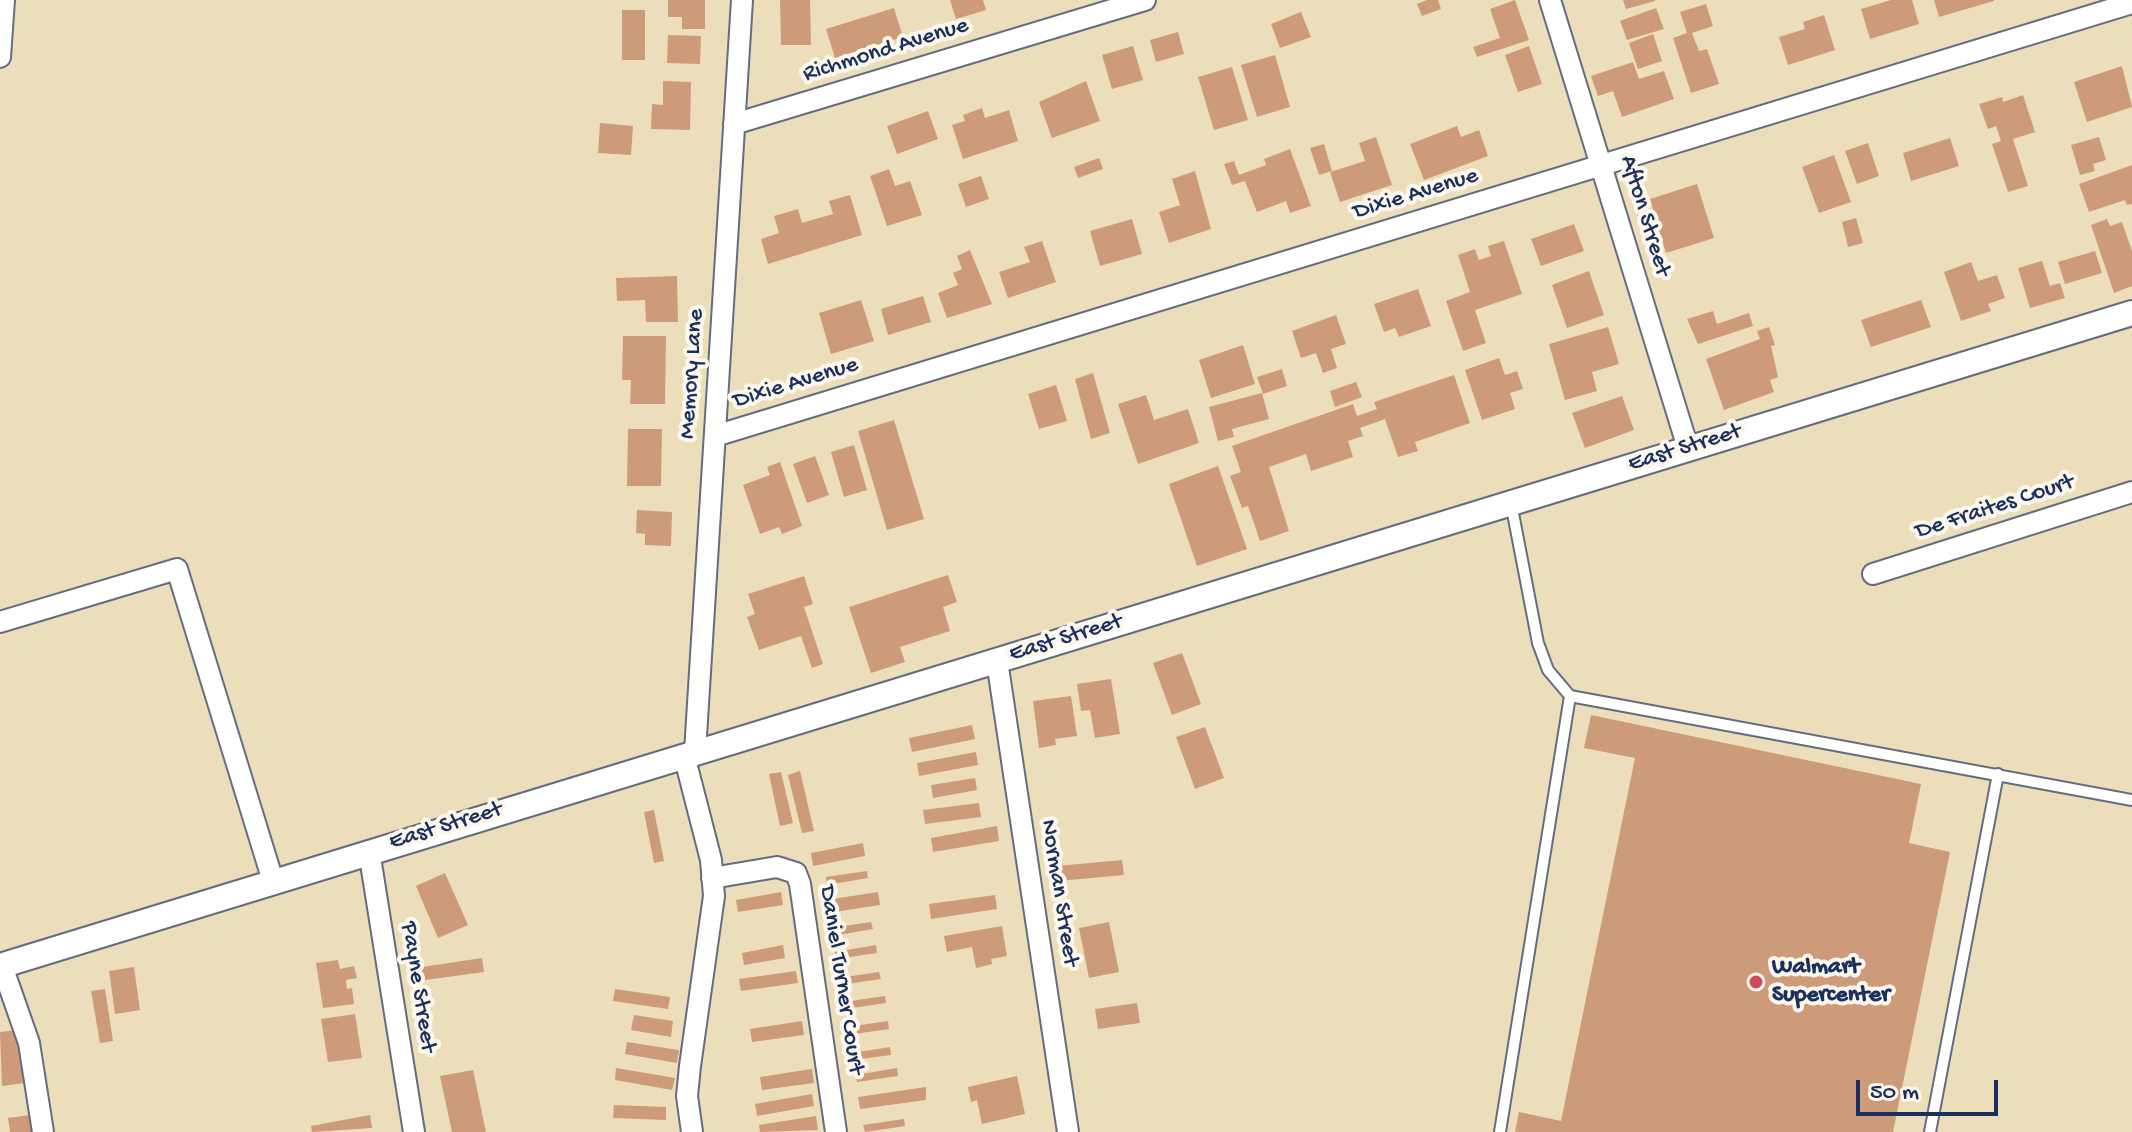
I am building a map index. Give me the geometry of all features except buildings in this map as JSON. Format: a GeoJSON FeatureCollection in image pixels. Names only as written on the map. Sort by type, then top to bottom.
{"type":"FeatureCollection","features":[{"type":"Feature","properties":{"kind":"street"},"geometry":{"type":"LineString","coordinates":[[0,57],[4,0]]}},
{"type":"Feature","properties":{"kind":"street","name":"Memory Lane"},"geometry":{"type":"LineString","coordinates":[[689,754],[715,436],[742,0]]}},
{"type":"Feature","properties":{"kind":"street","name":"Richmond Avenue"},"geometry":{"type":"LineString","coordinates":[[734,124],[1145,0]]}},
{"type":"Feature","properties":{"kind":"street","name":"Afton Street"},"geometry":{"type":"LineString","coordinates":[[1550,0],[1688,448]]}},
{"type":"Feature","properties":{"kind":"street","name":"Dixie Avenue"},"geometry":{"type":"LineString","coordinates":[[715,436],[2132,3]]}},
{"type":"Feature","properties":{"kind":"street","name":"East Street"},"geometry":{"type":"LineString","coordinates":[[1,966],[2132,313]]}},
{"type":"Feature","properties":{"kind":"street","name":"De Fraites Court"},"geometry":{"type":"LineString","coordinates":[[1873,574],[2132,492]]}},
{"type":"Feature","properties":{"kind":"street"},"geometry":{"type":"LineString","coordinates":[[0,622],[177,569],[273,881]]}},
{"type":"Feature","properties":{"kind":"street","name":"Norman Street"},"geometry":{"type":"LineString","coordinates":[[997,661],[1068,1132]]}},
{"type":"Feature","properties":{"kind":"street"},"geometry":{"type":"LineString","coordinates":[[689,754],[714,896],[687,1096],[692,1132]]}},
{"type":"Feature","properties":{"kind":"street","name":"Payne Street"},"geometry":{"type":"LineString","coordinates":[[369,851],[414,1132]]}},
{"type":"Feature","properties":{"kind":"street","name":"Daniel Turner Court"},"geometry":{"type":"LineString","coordinates":[[712,878],[777,867],[796,873],[836,1132]]}},
{"type":"Feature","properties":{"kind":"street"},"geometry":{"type":"LineString","coordinates":[[1,966],[29,1043],[43,1132]]}},
{"type":"Feature","properties":{"kind":"lane"},"geometry":{"type":"LineString","coordinates":[[1511,502],[1538,643],[1548,670],[1570,696],[2132,800]]}},
{"type":"Feature","properties":{"kind":"lane"},"geometry":{"type":"LineString","coordinates":[[1500,1132],[1570,696]]}},
{"type":"Feature","properties":{"kind":"lane"},"geometry":{"type":"LineString","coordinates":[[1930,1132],[1998,774]]}},
{"type":"Feature","properties":{"kind":"place","name":"Walmart Supercenter"},"geometry":{"type":"Point","coordinates":[1756,982]}}]}
